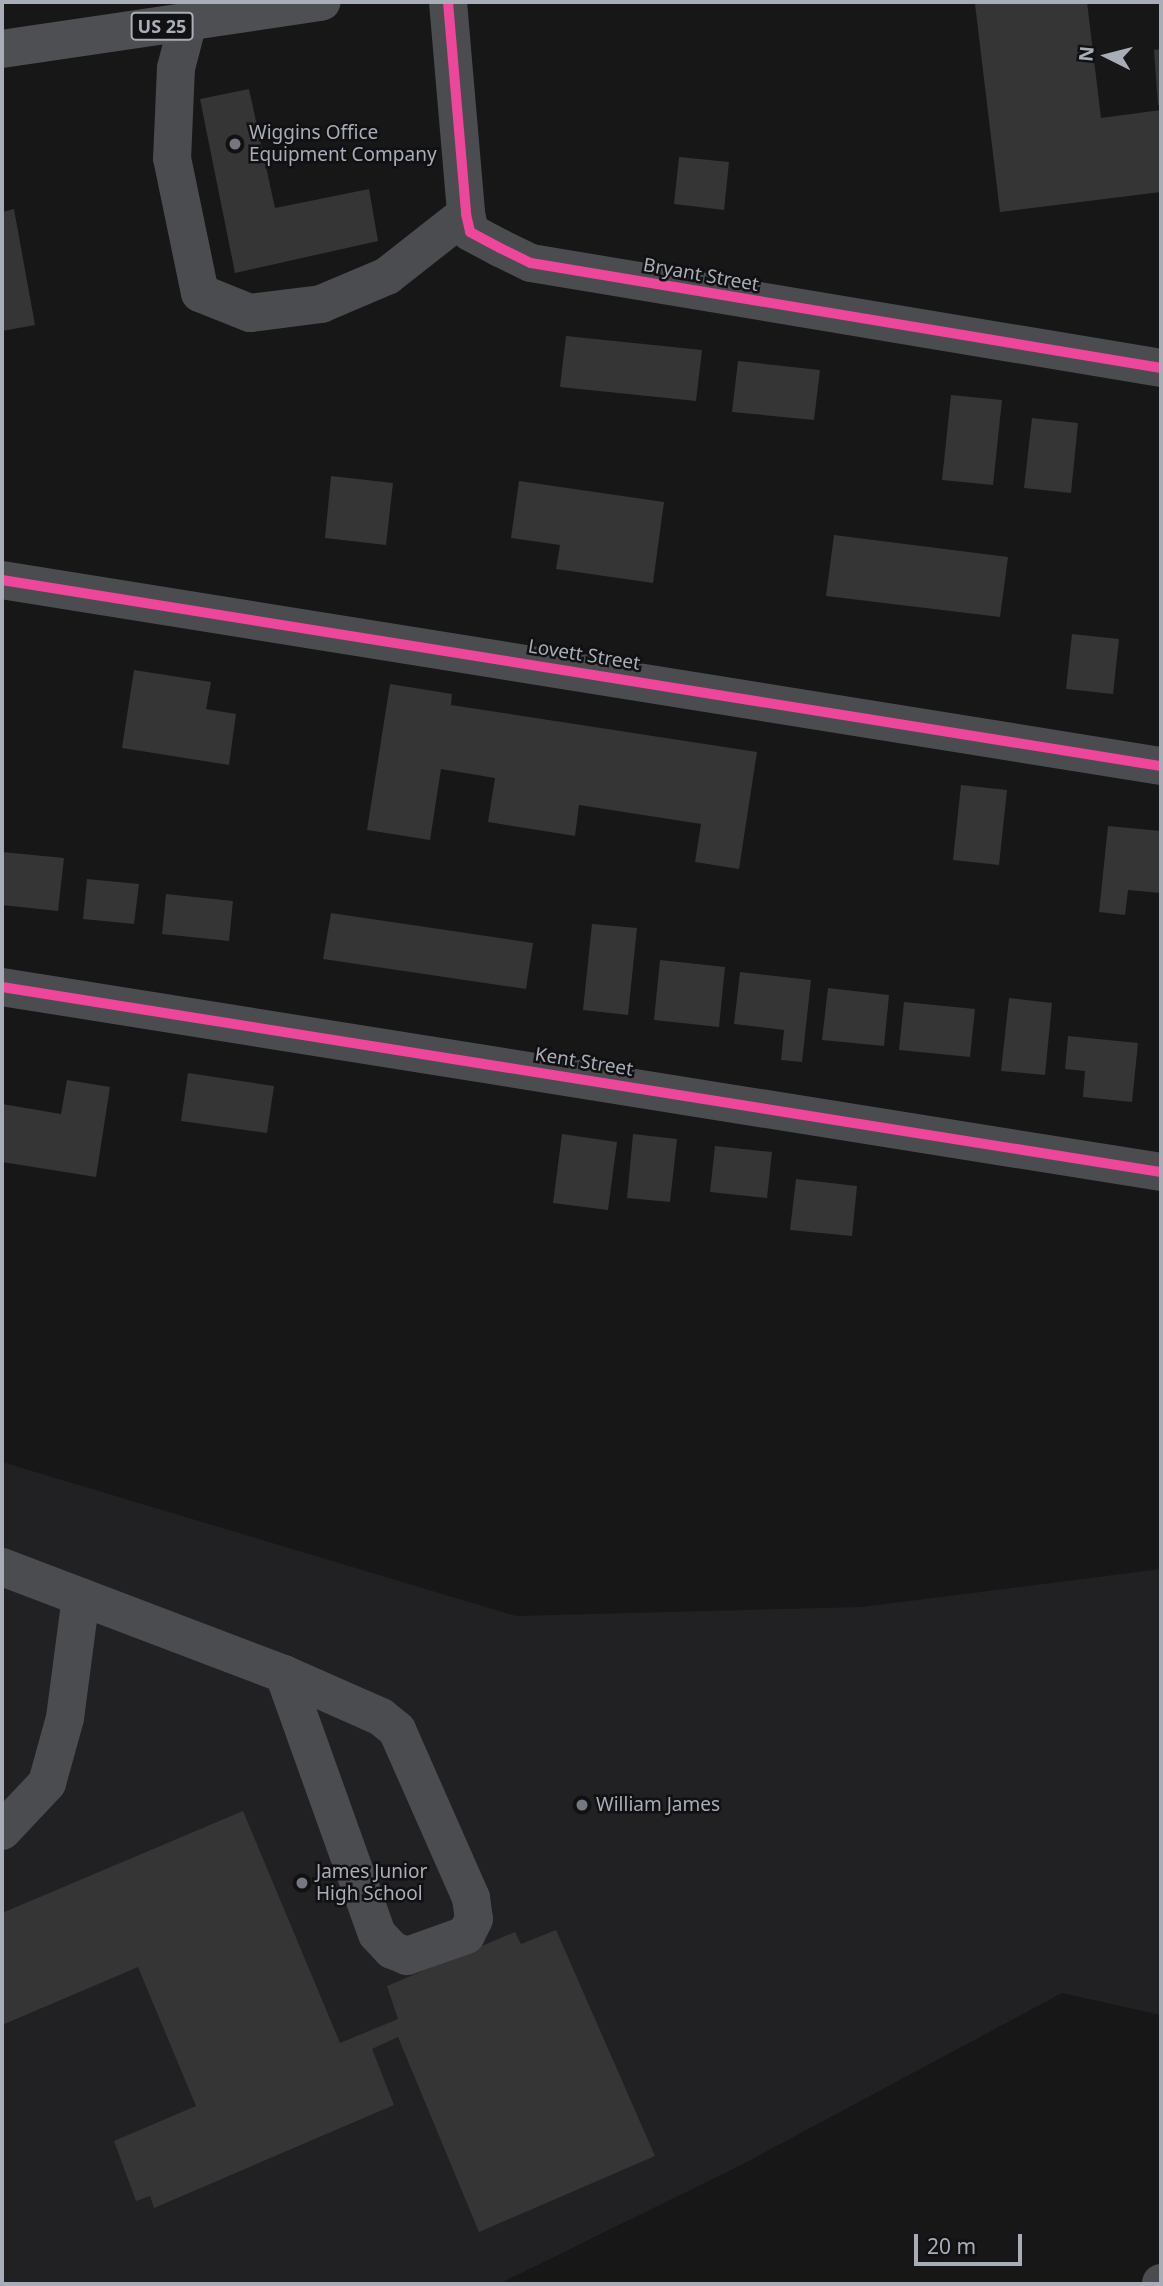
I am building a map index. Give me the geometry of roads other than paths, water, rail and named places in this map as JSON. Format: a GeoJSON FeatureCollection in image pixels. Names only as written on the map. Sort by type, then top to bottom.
{"type":"FeatureCollection","features":[{"type":"Feature","properties":{"kind":"main road","name":"US 25"},"geometry":{"type":"LineString","coordinates":[[2,49],[322,2]]}},
{"type":"Feature","properties":{"kind":"street"},"geometry":{"type":"LineString","coordinates":[[188,22],[176,68],[172,158],[200,293],[250,313],[321,304],[387,276],[466,214],[448,2]]}},
{"type":"Feature","properties":{"kind":"street","name":"Bryant Street"},"geometry":{"type":"LineString","coordinates":[[466,214],[470,232],[531,263],[1161,368]]}},
{"type":"Feature","properties":{"kind":"street","name":"Lovett Street"},"geometry":{"type":"LineString","coordinates":[[2,580],[1161,766]]}},
{"type":"Feature","properties":{"kind":"street","name":"Kent Street"},"geometry":{"type":"LineString","coordinates":[[2,987],[1161,1172]]}},
{"type":"Feature","properties":{"kind":"street"},"geometry":{"type":"LineString","coordinates":[[2,1567],[284,1674],[381,1717],[397,1730],[471,1898],[474,1919],[466,1936],[407,1956],[392,1950],[377,1934],[284,1674]]}},
{"type":"Feature","properties":{"kind":"street"},"geometry":{"type":"LineString","coordinates":[[2,1831],[47,1783],[65,1718],[81,1597]]}},
{"type":"Feature","properties":{"kind":"place","name":"Wiggins Office Equipment Company"},"geometry":{"type":"Point","coordinates":[235,144]}},
{"type":"Feature","properties":{"kind":"place","name":"William James"},"geometry":{"type":"Point","coordinates":[582,1805]}},
{"type":"Feature","properties":{"kind":"place","name":"James Junior High School"},"geometry":{"type":"Point","coordinates":[302,1883]}}]}
